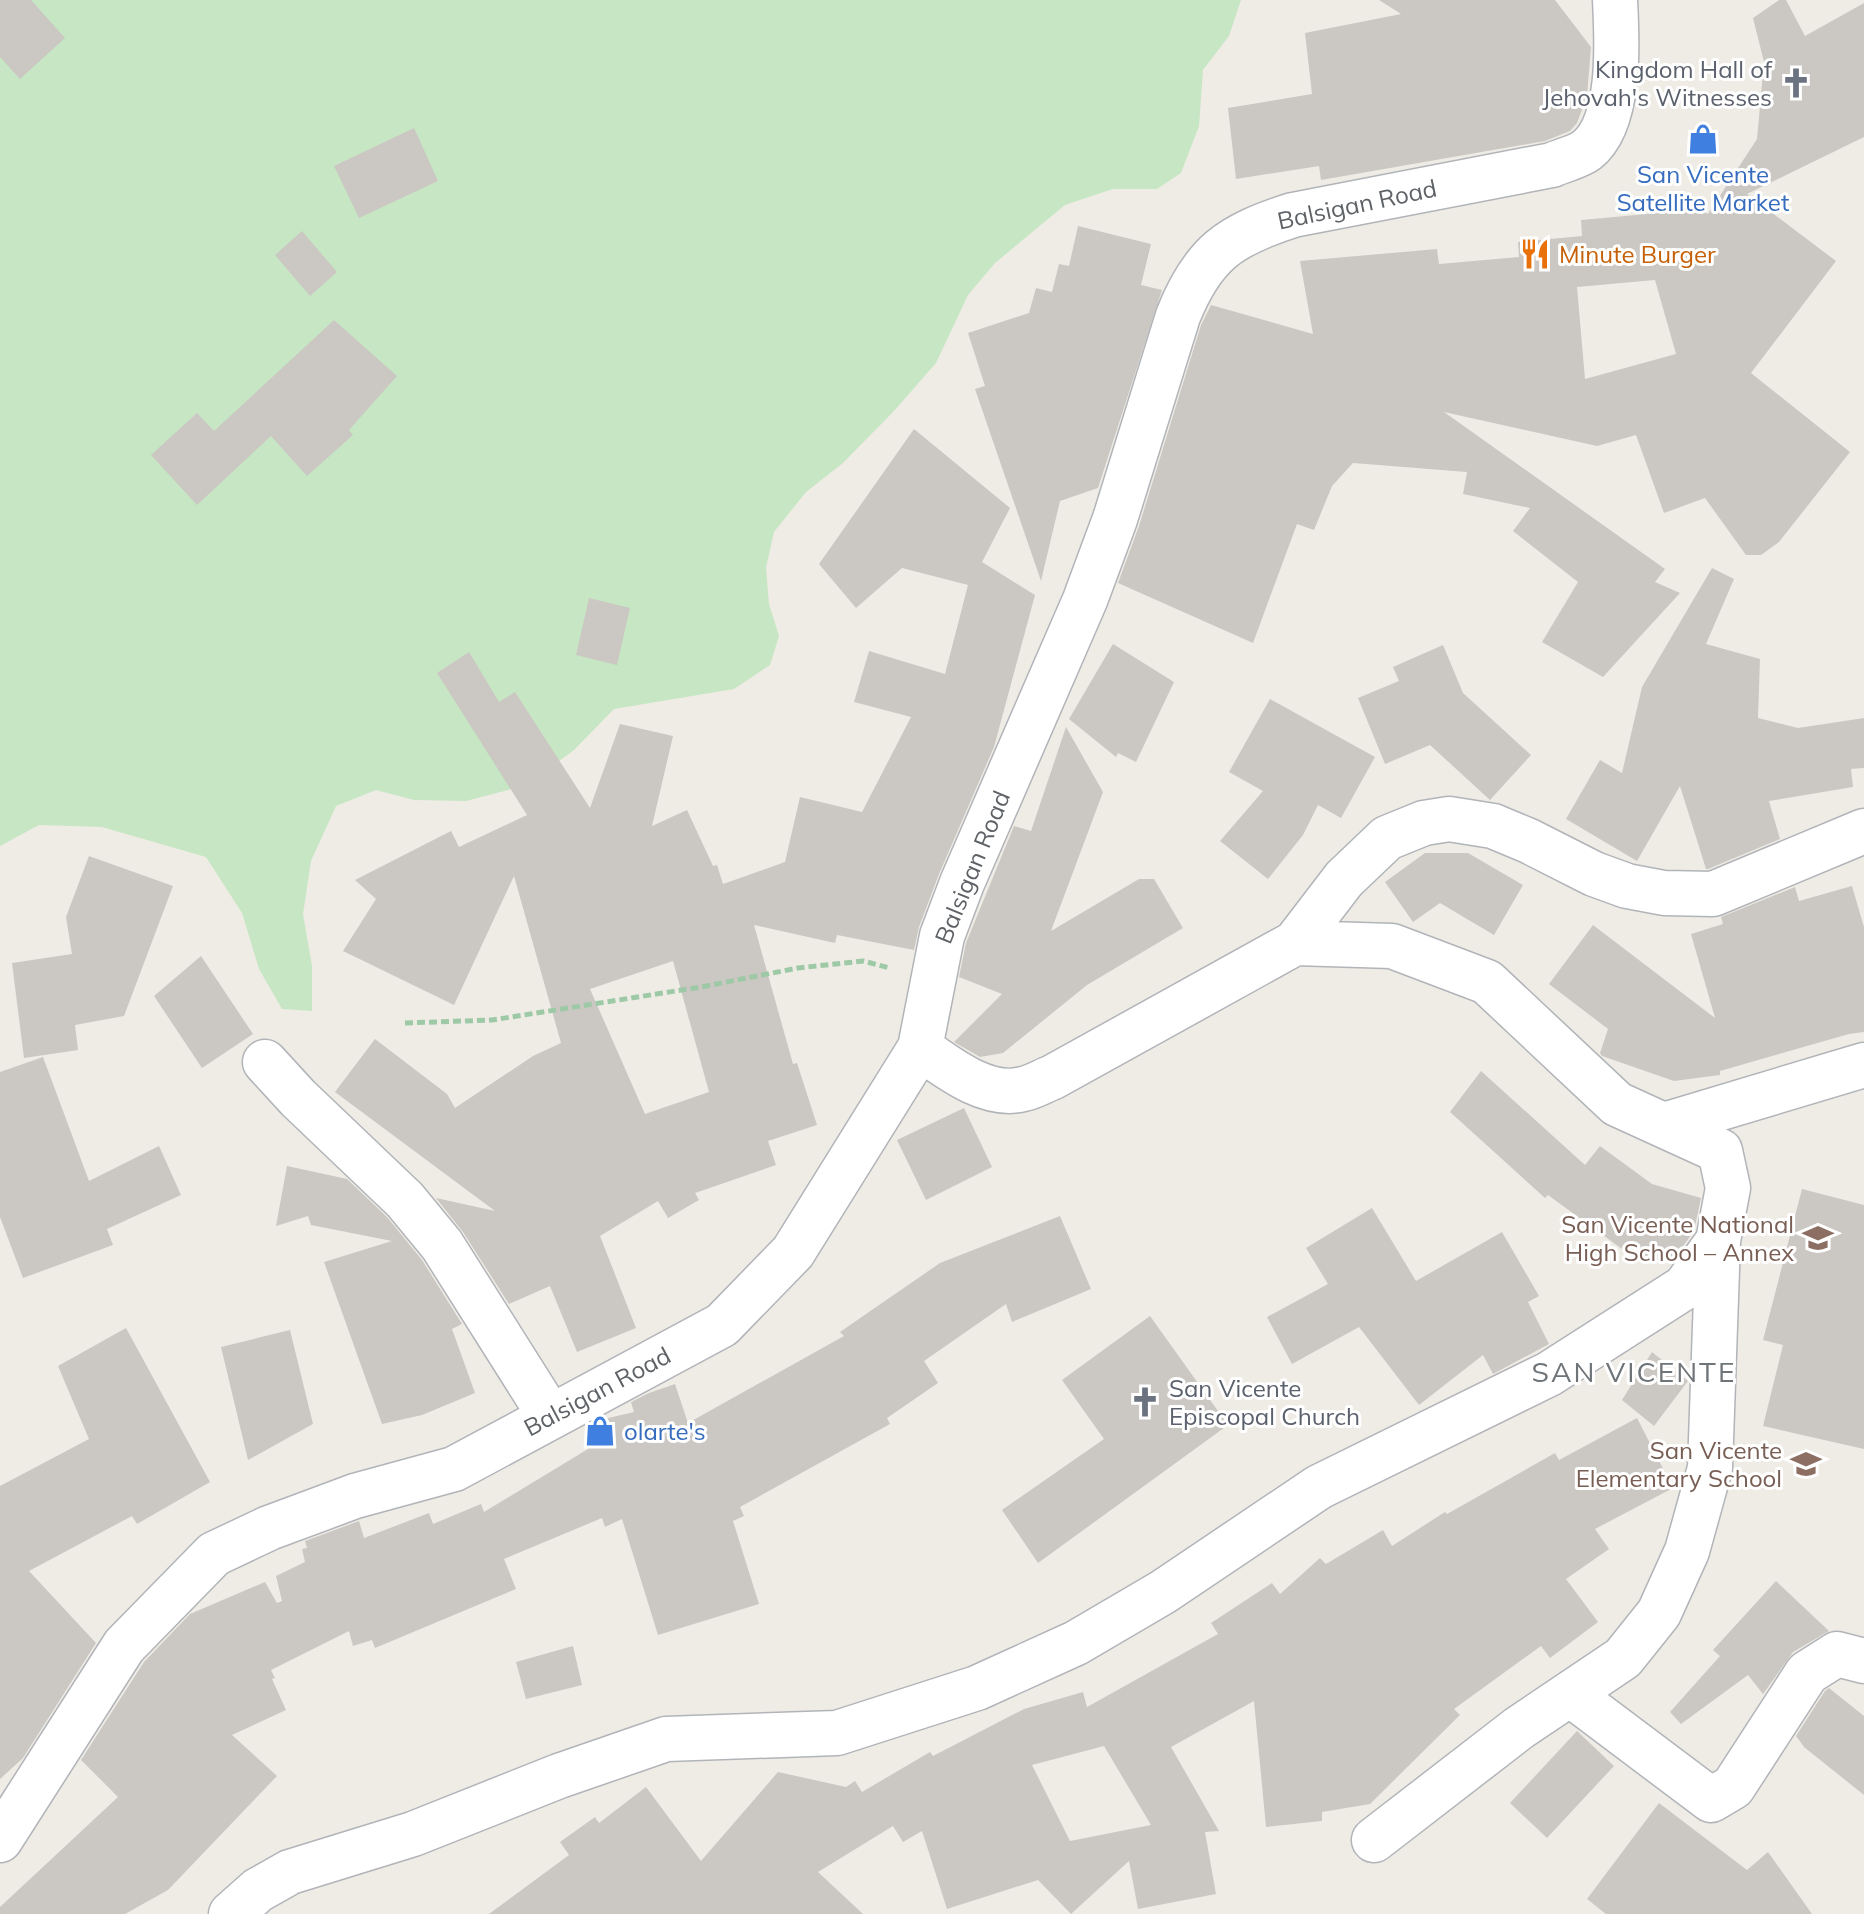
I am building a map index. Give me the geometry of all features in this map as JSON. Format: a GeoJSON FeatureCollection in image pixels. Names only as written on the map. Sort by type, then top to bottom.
{"type":"FeatureCollection","features":[{"type":"Feature","properties":{"kind":"street","name":"Balsigan Road"},"geometry":{"type":"LineString","coordinates":[[2,1833],[124,1646],[214,1554],[269,1528],[355,1496],[454,1469],[722,1325],[793,1252],[920,1048],[942,936],[1085,600],[1115,519],[1189,287],[1206,263],[1231,239],[1262,225],[1293,215],[1552,165],[1587,149],[1607,120],[1616,76],[1615,0]]}},
{"type":"Feature","properties":{"kind":"street"},"geometry":{"type":"LineString","coordinates":[[920,1048],[962,1078],[994,1088],[1020,1091],[1053,1077],[1295,943],[1344,879],[1387,838],[1424,823],[1449,819],[1493,826],[1594,874],[1627,886],[1664,893],[1700,894],[1713,894],[1864,831]]}},
{"type":"Feature","properties":{"kind":"street"},"geometry":{"type":"LineString","coordinates":[[1295,943],[1392,946],[1487,982],[1617,1104],[1720,1151],[1728,1188],[1718,1241],[1710,1468],[1687,1551],[1659,1613],[1623,1658],[1519,1728],[1374,1840]]}},
{"type":"Feature","properties":{"kind":"street"},"geometry":{"type":"LineString","coordinates":[[265,1062],[298,1098],[405,1200],[442,1245],[550,1416]]}},
{"type":"Feature","properties":{"kind":"street"},"geometry":{"type":"LineString","coordinates":[[1664,1125],[1864,1065]]}},
{"type":"Feature","properties":{"kind":"street"},"geometry":{"type":"LineString","coordinates":[[231,1914],[258,1890],[290,1872],[413,1834],[559,1776],[666,1739],[837,1733],[977,1688],[1076,1643],[1163,1592],[1319,1487],[1549,1374],[1685,1287],[1718,1241]]}},
{"type":"Feature","properties":{"kind":"street"},"geometry":{"type":"LineString","coordinates":[[1570,1694],[1711,1800],[1733,1787],[1807,1673],[1837,1654],[1864,1661]]}},
{"type":"Feature","properties":{"kind":"path"},"geometry":{"type":"LineString","coordinates":[[405,1023],[492,1020],[701,987],[798,968],[863,961],[932,980]]}},
{"type":"Feature","properties":{"kind":"green space"},"geometry":{"type":"Polygon","coordinates":[[[0,0],[1241,0],[1229,36],[1203,70],[1199,126],[1181,173],[1157,189],[1113,189],[1065,205],[995,263],[968,295],[936,363],[843,463],[806,492],[774,532],[766,568],[769,604],[779,636],[770,665],[734,689],[614,709],[574,750],[527,785],[466,801],[414,800],[376,790],[336,806],[311,861],[303,914],[312,966],[312,1011],[282,1009],[259,969],[242,913],[206,857],[102,827],[39,825],[0,846],[0,0]]]}},
{"type":"Feature","properties":{"kind":"building"},"geometry":{"type":"Polygon","coordinates":[[[0,0],[31,0],[65,38],[20,79],[0,57],[0,0]]]}},
{"type":"Feature","properties":{"kind":"building"},"geometry":{"type":"Polygon","coordinates":[[[1379,0],[1555,0],[1591,47],[1587,96],[1577,123],[1570,131],[1545,141],[1321,180],[1319,166],[1236,179],[1228,108],[1312,94],[1305,33],[1401,14],[1379,0]]]}},
{"type":"Feature","properties":{"kind":"building"},"geometry":{"type":"Polygon","coordinates":[[[1779,0],[1786,0],[1805,36],[1864,3],[1864,137],[1747,194],[1836,261],[1751,373],[1850,452],[1779,542],[1761,555],[1746,555],[1705,498],[1664,513],[1636,435],[1597,446],[1444,412],[1665,569],[1655,582],[1680,593],[1603,677],[1542,642],[1578,582],[1513,531],[1530,508],[1463,494],[1467,472],[1353,463],[1332,486],[1314,530],[1297,524],[1253,643],[1118,583],[1139,526],[1201,325],[1211,305],[1313,334],[1300,261],[1437,249],[1439,264],[1519,257],[1518,242],[1582,236],[1581,220],[1658,213],[1669,193],[1708,214],[1757,139],[1764,62],[1753,18],[1779,0]],[[1655,280],[1577,287],[1585,379],[1676,354],[1655,280]]]}},
{"type":"Feature","properties":{"kind":"building"},"geometry":{"type":"Polygon","coordinates":[[[414,128],[438,181],[359,218],[334,166],[414,128]]]}},
{"type":"Feature","properties":{"kind":"building"},"geometry":{"type":"Polygon","coordinates":[[[1078,226],[1151,244],[1141,285],[1162,290],[1098,488],[1060,501],[1041,581],[975,389],[985,386],[968,333],[1029,313],[1036,288],[1052,292],[1059,264],[1069,266],[1078,226]]]}},
{"type":"Feature","properties":{"kind":"building"},"geometry":{"type":"Polygon","coordinates":[[[302,231],[337,272],[310,296],[275,255],[302,231]]]}},
{"type":"Feature","properties":{"kind":"building"},"geometry":{"type":"Polygon","coordinates":[[[334,320],[397,376],[349,430],[353,435],[307,476],[271,436],[197,505],[151,455],[197,413],[214,431],[334,320]]]}},
{"type":"Feature","properties":{"kind":"building"},"geometry":{"type":"Polygon","coordinates":[[[914,429],[1010,508],[982,562],[1035,595],[994,747],[939,874],[919,927],[914,950],[837,935],[835,943],[754,925],[793,1064],[797,1063],[817,1125],[768,1141],[776,1165],[695,1193],[699,1200],[668,1218],[658,1201],[600,1236],[636,1328],[577,1352],[550,1286],[509,1304],[463,1232],[436,1198],[495,1211],[335,1092],[375,1039],[447,1094],[455,1108],[533,1056],[561,1043],[514,876],[454,1005],[343,951],[376,899],[355,880],[451,831],[459,847],[527,815],[437,673],[469,652],[499,702],[515,692],[590,808],[620,724],[673,736],[652,826],[687,810],[713,866],[717,865],[723,884],[785,862],[800,797],[862,812],[911,717],[854,702],[869,651],[945,674],[968,585],[902,568],[856,608],[819,564],[914,429]],[[673,961],[590,989],[645,1114],[709,1092],[673,961]]]}},
{"type":"Feature","properties":{"kind":"building"},"geometry":{"type":"Polygon","coordinates":[[[1712,568],[1734,579],[1706,644],[1760,659],[1758,718],[1798,728],[1864,718],[1864,768],[1851,769],[1853,787],[1769,801],[1780,839],[1708,869],[1680,786],[1637,861],[1566,819],[1600,760],[1622,773],[1642,687],[1712,568]]]}},
{"type":"Feature","properties":{"kind":"building"},"geometry":{"type":"Polygon","coordinates":[[[589,598],[630,608],[617,665],[576,655],[589,598]]]}},
{"type":"Feature","properties":{"kind":"building"},"geometry":{"type":"Polygon","coordinates":[[[1113,644],[1174,682],[1136,762],[1118,753],[1116,757],[1069,719],[1113,644]]]}},
{"type":"Feature","properties":{"kind":"building"},"geometry":{"type":"Polygon","coordinates":[[[1443,645],[1463,693],[1531,755],[1490,800],[1430,745],[1385,764],[1358,698],[1399,681],[1393,667],[1443,645]]]}},
{"type":"Feature","properties":{"kind":"building"},"geometry":{"type":"Polygon","coordinates":[[[1270,699],[1375,757],[1341,818],[1318,805],[1303,835],[1268,879],[1220,841],[1263,791],[1229,772],[1270,699]]]}},
{"type":"Feature","properties":{"kind":"building"},"geometry":{"type":"Polygon","coordinates":[[[1066,727],[1103,792],[1051,931],[1139,879],[1154,879],[1183,928],[1087,985],[1003,1053],[980,1057],[954,1042],[1002,994],[959,977],[966,943],[1014,826],[1031,831],[1066,727]]]}},
{"type":"Feature","properties":{"kind":"building"},"geometry":{"type":"Polygon","coordinates":[[[1425,853],[1468,853],[1523,885],[1494,935],[1440,903],[1413,922],[1385,882],[1425,853]]]}},
{"type":"Feature","properties":{"kind":"building"},"geometry":{"type":"Polygon","coordinates":[[[89,856],[173,886],[124,1016],[75,1025],[78,1050],[24,1058],[12,963],[72,954],[66,917],[89,856]]]}},
{"type":"Feature","properties":{"kind":"building"},"geometry":{"type":"Polygon","coordinates":[[[1852,886],[1864,927],[1864,1032],[1720,1071],[1720,1075],[1674,1081],[1602,1056],[1600,1053],[1608,1029],[1549,984],[1593,925],[1715,1018],[1691,934],[1723,924],[1721,917],[1795,887],[1799,901],[1852,886]]]}},
{"type":"Feature","properties":{"kind":"building"},"geometry":{"type":"Polygon","coordinates":[[[201,956],[253,1034],[202,1068],[154,996],[201,956]]]}},
{"type":"Feature","properties":{"kind":"building"},"geometry":{"type":"Polygon","coordinates":[[[43,1057],[89,1181],[159,1146],[181,1195],[107,1229],[113,1245],[23,1278],[0,1217],[0,1072],[43,1057]]]}},
{"type":"Feature","properties":{"kind":"building"},"geometry":{"type":"Polygon","coordinates":[[[1481,1071],[1585,1165],[1600,1146],[1652,1184],[1701,1198],[1694,1231],[1671,1263],[1622,1249],[1548,1195],[1545,1198],[1450,1112],[1481,1071]]]}},
{"type":"Feature","properties":{"kind":"building"},"geometry":{"type":"Polygon","coordinates":[[[964,1108],[992,1167],[926,1200],[897,1140],[964,1108]]]}},
{"type":"Feature","properties":{"kind":"building"},"geometry":{"type":"Polygon","coordinates":[[[287,1166],[347,1179],[387,1217],[422,1260],[462,1324],[452,1329],[475,1393],[422,1415],[382,1424],[324,1262],[392,1241],[311,1225],[308,1216],[276,1226],[287,1166]]]}},
{"type":"Feature","properties":{"kind":"building","name":"San Vicente National High School – Annex"},"geometry":{"type":"Polygon","coordinates":[[[1802,1189],[1864,1205],[1864,1449],[1763,1426],[1783,1345],[1763,1340],[1802,1189]]]}},
{"type":"Feature","properties":{"kind":"building"},"geometry":{"type":"Polygon","coordinates":[[[1372,1208],[1416,1281],[1502,1232],[1539,1296],[1528,1302],[1549,1344],[1493,1374],[1483,1355],[1419,1405],[1359,1327],[1292,1364],[1267,1317],[1328,1284],[1306,1248],[1372,1208]]]}},
{"type":"Feature","properties":{"kind":"building"},"geometry":{"type":"Polygon","coordinates":[[[1060,1216],[1091,1289],[1012,1322],[1006,1304],[924,1361],[938,1383],[887,1418],[890,1424],[740,1507],[744,1516],[733,1521],[759,1604],[658,1635],[622,1519],[605,1527],[602,1518],[504,1559],[516,1589],[375,1648],[372,1640],[353,1646],[349,1631],[271,1670],[286,1710],[232,1735],[277,1776],[168,1890],[125,1914],[0,1914],[0,1907],[118,1797],[81,1760],[144,1662],[190,1614],[265,1582],[277,1603],[282,1601],[276,1576],[305,1562],[302,1549],[307,1548],[305,1541],[359,1521],[364,1538],[429,1513],[433,1524],[481,1504],[484,1512],[588,1449],[585,1434],[602,1428],[600,1420],[634,1412],[631,1402],[649,1393],[675,1384],[688,1423],[844,1336],[840,1332],[940,1263],[1060,1216]]]}},
{"type":"Feature","properties":{"kind":"building","name":"San Vicente Episcopal Church"},"geometry":{"type":"Polygon","coordinates":[[[1150,1316],[1228,1425],[1038,1563],[1002,1510],[1104,1439],[1062,1380],[1150,1316]]]}},
{"type":"Feature","properties":{"kind":"building"},"geometry":{"type":"Polygon","coordinates":[[[126,1328],[210,1482],[137,1524],[132,1516],[29,1571],[96,1643],[23,1758],[0,1779],[0,1486],[89,1439],[58,1366],[126,1328]]]}},
{"type":"Feature","properties":{"kind":"building"},"geometry":{"type":"Polygon","coordinates":[[[290,1330],[313,1424],[248,1460],[221,1347],[290,1330]]]}},
{"type":"Feature","properties":{"kind":"building"},"geometry":{"type":"Polygon","coordinates":[[[1652,1352],[1688,1381],[1654,1426],[1622,1400],[1652,1352]]]}},
{"type":"Feature","properties":{"kind":"building"},"geometry":{"type":"Polygon","coordinates":[[[1637,1418],[1673,1488],[1595,1529],[1609,1549],[1566,1579],[1598,1622],[1550,1658],[1541,1646],[1454,1709],[1460,1715],[1370,1804],[1322,1812],[1322,1821],[1266,1827],[1254,1701],[1171,1747],[1219,1831],[1205,1832],[1216,1894],[1138,1909],[1129,1861],[1071,1914],[1038,1880],[947,1909],[922,1831],[903,1842],[893,1826],[818,1872],[863,1914],[489,1914],[569,1855],[560,1842],[595,1817],[599,1823],[646,1787],[701,1861],[778,1772],[846,1787],[855,1781],[862,1792],[930,1752],[933,1756],[1024,1709],[1083,1692],[1087,1707],[1218,1634],[1211,1623],[1272,1583],[1280,1594],[1320,1558],[1326,1564],[1383,1530],[1392,1546],[1445,1512],[1447,1514],[1555,1453],[1559,1460],[1637,1418]],[[1104,1746],[1032,1765],[1070,1841],[1151,1825],[1104,1746]]]}},
{"type":"Feature","properties":{"kind":"building"},"geometry":{"type":"Polygon","coordinates":[[[1776,1581],[1829,1631],[1793,1652],[1763,1694],[1748,1675],[1681,1724],[1670,1712],[1720,1656],[1713,1650],[1776,1581]]]}},
{"type":"Feature","properties":{"kind":"building"},"geometry":{"type":"Polygon","coordinates":[[[573,1646],[582,1685],[526,1699],[516,1662],[573,1646]]]}},
{"type":"Feature","properties":{"kind":"building"},"geometry":{"type":"Polygon","coordinates":[[[1829,1688],[1864,1716],[1864,1795],[1804,1747],[1796,1736],[1829,1688]]]}},
{"type":"Feature","properties":{"kind":"building"},"geometry":{"type":"Polygon","coordinates":[[[1577,1731],[1614,1766],[1547,1838],[1510,1803],[1577,1731]]]}},
{"type":"Feature","properties":{"kind":"building"},"geometry":{"type":"Polygon","coordinates":[[[1659,1803],[1747,1870],[1768,1852],[1812,1914],[1606,1914],[1587,1899],[1659,1803]]]}},
{"type":"Feature","properties":{"kind":"place","name":"Kingdom Hall of Jehovah's Witnesses"},"geometry":{"type":"Point","coordinates":[1796,83]}},
{"type":"Feature","properties":{"kind":"place","name":"San Vicente Satellite Market"},"geometry":{"type":"Point","coordinates":[1703,139]}},
{"type":"Feature","properties":{"kind":"place","name":"Minute Burger"},"geometry":{"type":"Point","coordinates":[1535,254]}},
{"type":"Feature","properties":{"kind":"place","name":"San Vicente National High School – Annex"},"geometry":{"type":"Point","coordinates":[1818,1238]}},
{"type":"Feature","properties":{"kind":"place","name":"San Vicente Episcopal Church"},"geometry":{"type":"Point","coordinates":[1145,1402]}},
{"type":"Feature","properties":{"kind":"place","name":"olarte's"},"geometry":{"type":"Point","coordinates":[600,1431]}},
{"type":"Feature","properties":{"kind":"place","name":"San Vicente Elementary School"},"geometry":{"type":"Point","coordinates":[1806,1464]}},
{"type":"Feature","properties":{"kind":"district","name":"SAN VICENTE"},"geometry":{"type":"Point","coordinates":[1634,1371]}}]}
